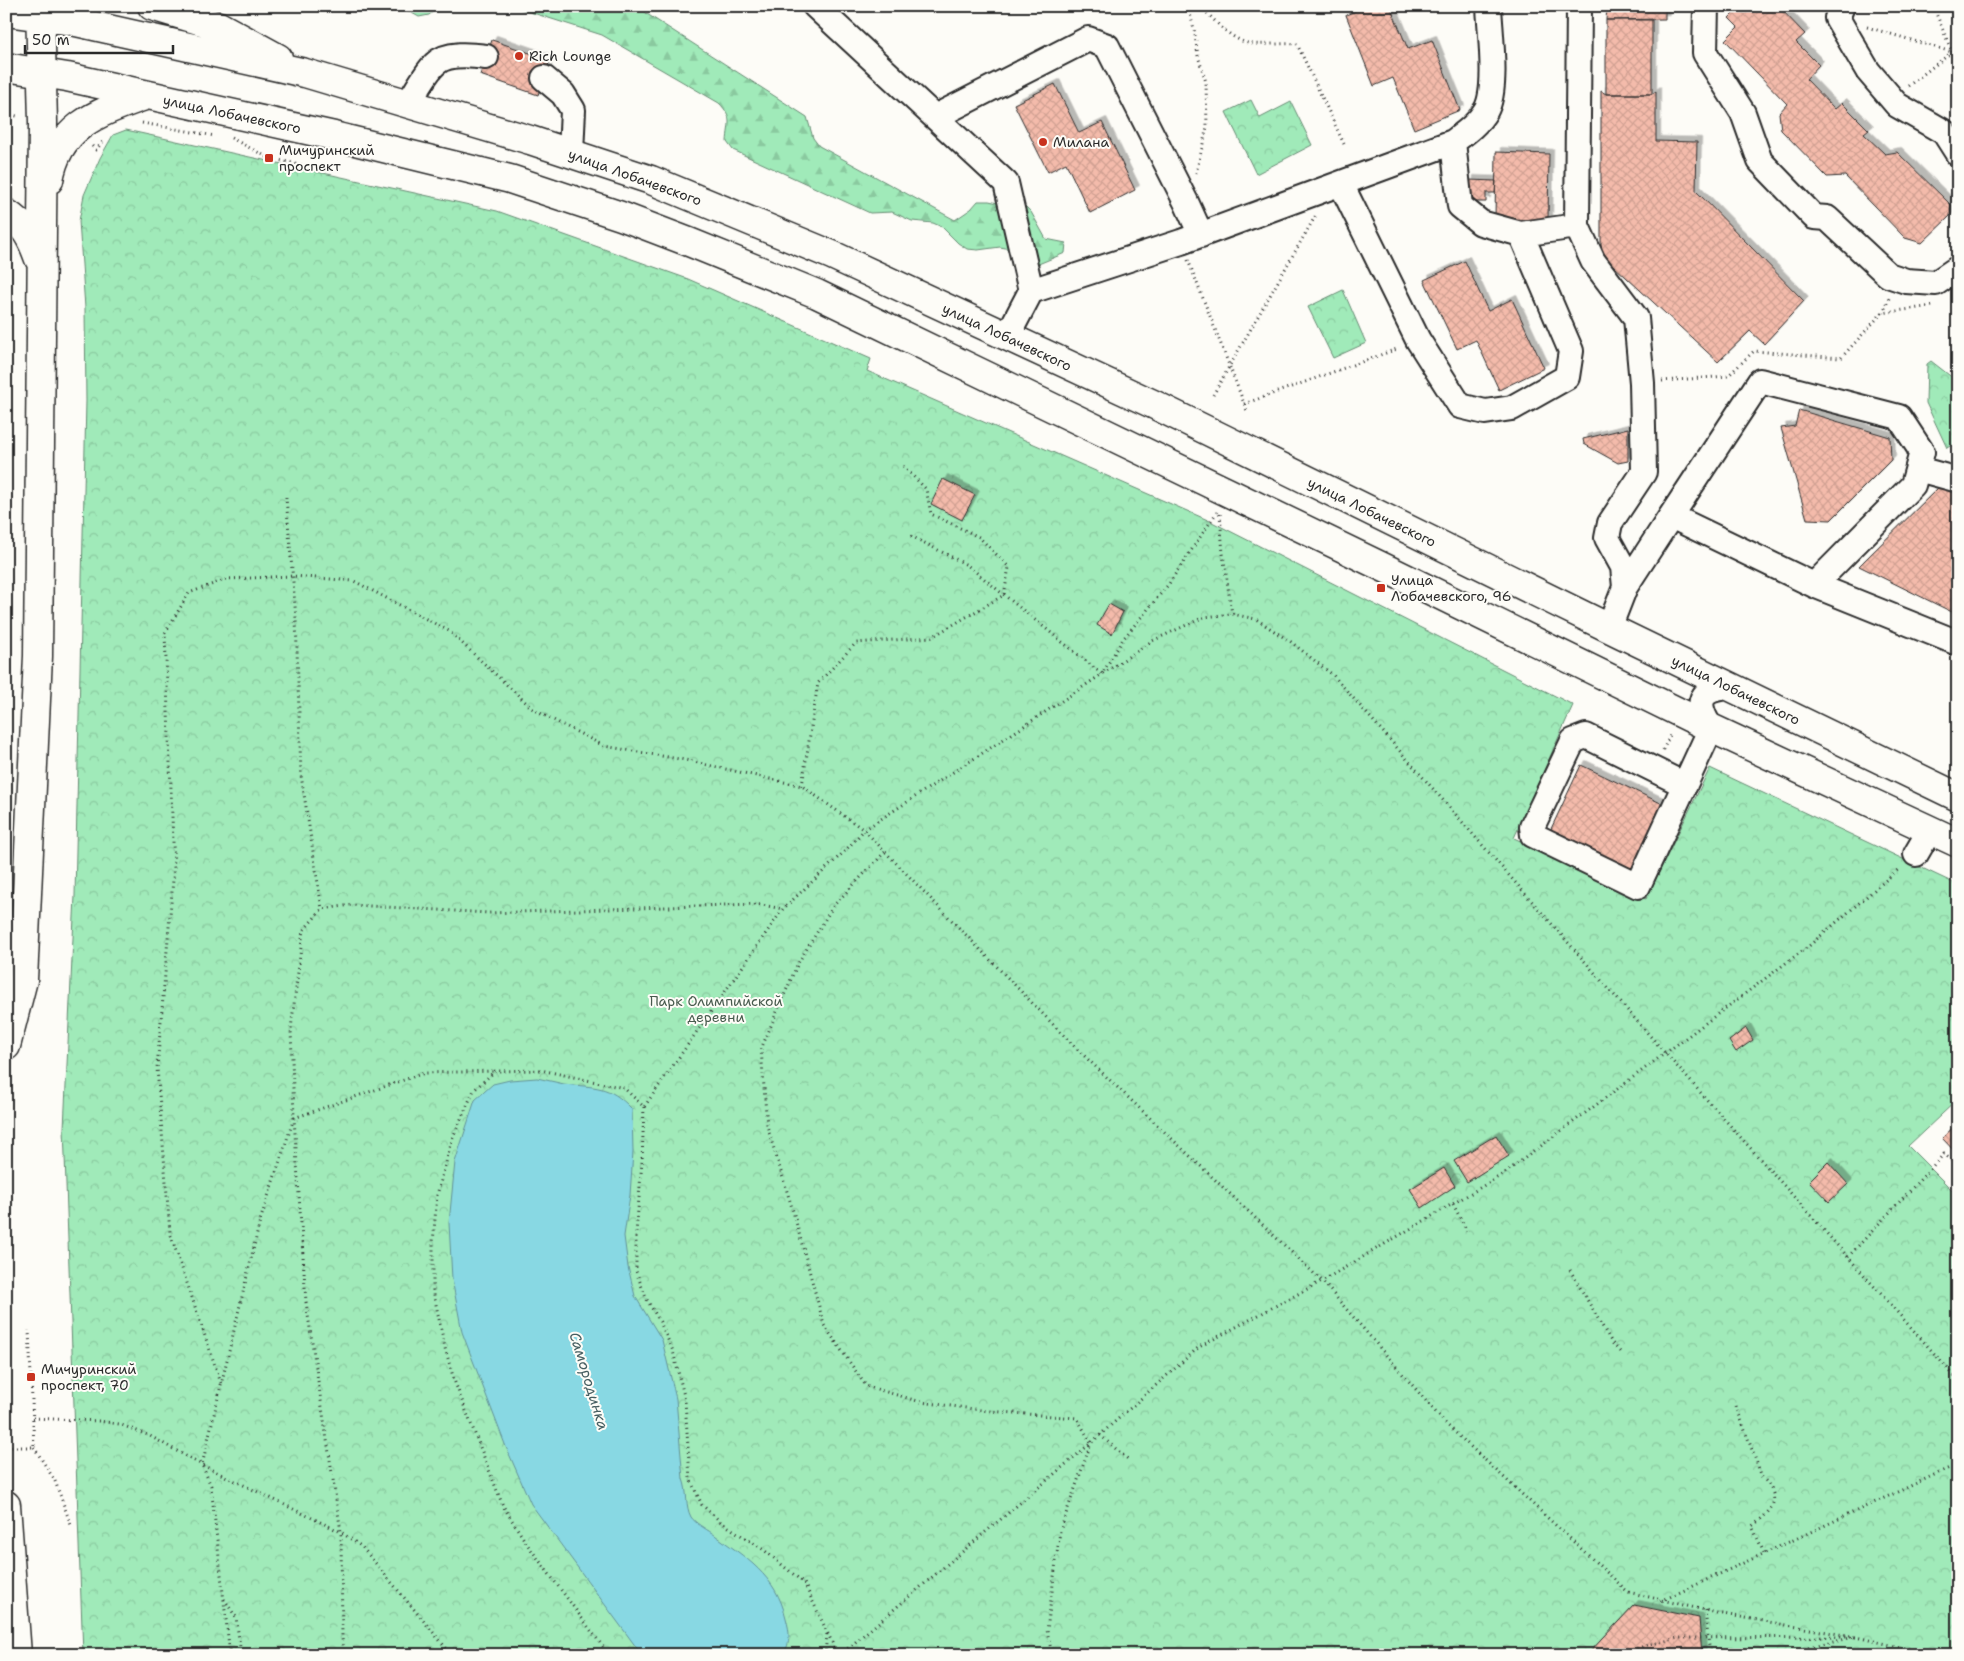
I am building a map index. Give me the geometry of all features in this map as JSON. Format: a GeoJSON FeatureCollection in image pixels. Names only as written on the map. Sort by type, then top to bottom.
{"type":"FeatureCollection","features":[{"type":"Feature","properties":{"kind":"main road"},"geometry":{"type":"LineString","coordinates":[[152,6],[219,26],[305,73]]}},
{"type":"Feature","properties":{"kind":"main road","name":"улица Лобачевского"},"geometry":{"type":"LineString","coordinates":[[6,12],[40,12],[72,22],[305,73],[571,153],[651,180],[822,251],[1155,406],[1958,797]]}},
{"type":"Feature","properties":{"kind":"main road"},"geometry":{"type":"LineString","coordinates":[[6,1046],[23,980],[38,676],[43,218],[40,12]]}},
{"type":"Feature","properties":{"kind":"main road","name":"улица Лобачевского"},"geometry":{"type":"LineString","coordinates":[[6,67],[68,77],[334,136],[510,178],[621,216],[807,290],[1391,571],[1711,728],[1958,844]]}},
{"type":"Feature","properties":{"kind":"main road"},"geometry":{"type":"LineString","coordinates":[[43,218],[55,156],[66,139],[76,128],[108,109],[147,95]]}},
{"type":"Feature","properties":{"kind":"main road"},"geometry":{"type":"LineString","coordinates":[[6,213],[19,222],[31,236],[42,265]]}},
{"type":"Feature","properties":{"kind":"main road"},"geometry":{"type":"LineString","coordinates":[[6,1505],[17,1655]]}},
{"type":"Feature","properties":{"kind":"street"},"geometry":{"type":"LineString","coordinates":[[1032,291],[1191,238],[1453,142],[1472,127],[1487,109],[1493,84],[1489,6]]}},
{"type":"Feature","properties":{"kind":"street"},"geometry":{"type":"LineString","coordinates":[[1579,6],[1577,226],[1593,260],[1636,318],[1642,383],[1644,472],[1610,523],[1608,538],[1624,567],[1625,587]]}},
{"type":"Feature","properties":{"kind":"street"},"geometry":{"type":"LineString","coordinates":[[1706,6],[1705,53],[1742,113],[1760,162],[1814,217],[1827,218],[1888,275],[1906,281],[1936,283],[1958,268]]}},
{"type":"Feature","properties":{"kind":"street"},"geometry":{"type":"LineString","coordinates":[[818,7],[1006,183],[1032,291],[1007,338]]}},
{"type":"Feature","properties":{"kind":"street"},"geometry":{"type":"LineString","coordinates":[[1840,12],[1868,71],[1891,99],[1897,106],[1944,132],[1958,154]]}},
{"type":"Feature","properties":{"kind":"street"},"geometry":{"type":"LineString","coordinates":[[935,117],[1088,39],[1107,46],[1186,202],[1191,238]]}},
{"type":"Feature","properties":{"kind":"street"},"geometry":{"type":"LineString","coordinates":[[408,104],[435,63],[445,58],[460,56],[486,58]]}},
{"type":"Feature","properties":{"kind":"street"},"geometry":{"type":"LineString","coordinates":[[544,78],[563,94],[573,110],[571,153]]}},
{"type":"Feature","properties":{"kind":"street"},"geometry":{"type":"LineString","coordinates":[[1453,142],[1460,206],[1480,223],[1520,234],[1577,226]]}},
{"type":"Feature","properties":{"kind":"street"},"geometry":{"type":"LineString","coordinates":[[1336,185],[1418,340],[1460,406],[1484,412],[1512,408],[1567,377],[1571,351],[1520,234]]}},
{"type":"Feature","properties":{"kind":"street"},"geometry":{"type":"LineString","coordinates":[[1609,628],[1625,587],[1760,381],[1899,417],[1922,452],[1913,485],[1814,585]]}},
{"type":"Feature","properties":{"kind":"street"},"geometry":{"type":"LineString","coordinates":[[1918,469],[1958,480]]}},
{"type":"Feature","properties":{"kind":"street"},"geometry":{"type":"LineString","coordinates":[[1672,516],[1814,585],[1958,643]]}},
{"type":"Feature","properties":{"kind":"street"},"geometry":{"type":"LineString","coordinates":[[1685,785],[1586,736],[1573,741],[1532,826],[1533,835],[1638,886],[1685,785],[1711,728],[1700,707],[1702,698],[1709,691],[1718,687],[1731,687]]}},
{"type":"Feature","properties":{"kind":"street"},"geometry":{"type":"LineString","coordinates":[[1916,854],[1930,830]]}},
{"type":"Feature","properties":{"kind":"path"},"geometry":{"type":"LineString","coordinates":[[1186,202],[1198,169],[1207,128],[1206,82],[1198,56],[1194,28],[1188,6]]}},
{"type":"Feature","properties":{"kind":"path"},"geometry":{"type":"LineString","coordinates":[[1200,6],[1231,35],[1243,42],[1253,44],[1297,44],[1344,144]]}},
{"type":"Feature","properties":{"kind":"path"},"geometry":{"type":"LineString","coordinates":[[1932,6],[1952,52]]}},
{"type":"Feature","properties":{"kind":"path"},"geometry":{"type":"LineString","coordinates":[[1840,12],[1952,52],[1958,57]]}},
{"type":"Feature","properties":{"kind":"path"},"geometry":{"type":"LineString","coordinates":[[1891,99],[1952,52]]}},
{"type":"Feature","properties":{"kind":"path"},"geometry":{"type":"LineString","coordinates":[[139,122],[231,138],[269,158],[307,166]]}},
{"type":"Feature","properties":{"kind":"path"},"geometry":{"type":"LineString","coordinates":[[96,150],[110,133]]}},
{"type":"Feature","properties":{"kind":"path"},"geometry":{"type":"LineString","coordinates":[[1213,395],[1336,185]]}},
{"type":"Feature","properties":{"kind":"path"},"geometry":{"type":"LineString","coordinates":[[1191,238],[1229,367],[1247,411]]}},
{"type":"Feature","properties":{"kind":"path"},"geometry":{"type":"LineString","coordinates":[[1642,383],[1728,376],[1754,351],[1841,358],[1882,313],[1934,305]]}},
{"type":"Feature","properties":{"kind":"path"},"geometry":{"type":"LineString","coordinates":[[1244,404],[1397,349]]}},
{"type":"Feature","properties":{"kind":"path"},"geometry":{"type":"LineString","coordinates":[[802,786],[818,684],[856,643],[932,637],[1004,595],[1009,567],[979,537],[931,514],[926,489],[900,464]]}},
{"type":"Feature","properties":{"kind":"path"},"geometry":{"type":"LineString","coordinates":[[286,497],[296,618],[301,775],[322,909]]}},
{"type":"Feature","properties":{"kind":"path"},"geometry":{"type":"LineString","coordinates":[[1102,674],[1122,639],[1168,585],[1220,508],[1223,554],[1232,614]]}},
{"type":"Feature","properties":{"kind":"path"},"geometry":{"type":"LineString","coordinates":[[911,536],[967,565],[1102,674]]}},
{"type":"Feature","properties":{"kind":"path"},"geometry":{"type":"LineString","coordinates":[[221,1383],[170,1233],[157,1068],[174,868],[164,634],[189,593],[227,579],[292,576],[354,581],[449,631],[534,710],[604,746],[685,760],[802,786],[864,830],[1076,1048],[1322,1281],[1446,1424],[1628,1592],[1661,1601],[1856,1637],[1935,1655]]}},
{"type":"Feature","properties":{"kind":"path"},"geometry":{"type":"LineString","coordinates":[[1916,854],[1810,945],[1666,1054],[1505,1173],[1322,1281],[1199,1347],[1091,1443],[839,1655],[804,1583],[764,1550],[721,1522],[702,1505],[690,1480],[685,1400],[673,1351],[660,1322],[646,1298],[636,1271],[636,1233],[644,1107],[783,909],[864,830],[1152,641],[1204,617],[1232,614],[1256,619],[1291,642],[1333,674],[1666,1054],[1958,1380]]}},
{"type":"Feature","properties":{"kind":"path"},"geometry":{"type":"LineString","coordinates":[[1664,748],[1671,732]]}},
{"type":"Feature","properties":{"kind":"path"},"geometry":{"type":"LineString","coordinates":[[885,852],[834,905],[798,963],[762,1049],[767,1126],[794,1211],[824,1325],[866,1386],[921,1402],[989,1411],[1077,1418],[1091,1443],[1060,1531],[1047,1630],[1052,1655]]}},
{"type":"Feature","properties":{"kind":"path"},"geometry":{"type":"LineString","coordinates":[[345,1655],[342,1638],[341,1532],[306,1302],[294,1118],[291,1030],[303,931],[322,909],[352,905],[489,913],[757,904],[783,909]]}},
{"type":"Feature","properties":{"kind":"path"},"geometry":{"type":"LineString","coordinates":[[294,1118],[424,1073],[540,1070],[624,1088],[644,1107]]}},
{"type":"Feature","properties":{"kind":"path"},"geometry":{"type":"LineString","coordinates":[[495,1071],[474,1090],[453,1136],[437,1195],[433,1243],[433,1290],[454,1380],[503,1506],[527,1544],[609,1655]]}},
{"type":"Feature","properties":{"kind":"path"},"geometry":{"type":"LineString","coordinates":[[230,1655],[211,1486],[202,1465],[260,1221],[294,1118]]}},
{"type":"Feature","properties":{"kind":"path"},"geometry":{"type":"LineString","coordinates":[[1848,1257],[1944,1154],[1958,1166]]}},
{"type":"Feature","properties":{"kind":"path"},"geometry":{"type":"LineString","coordinates":[[1453,1204],[1467,1230]]}},
{"type":"Feature","properties":{"kind":"path"},"geometry":{"type":"LineString","coordinates":[[1570,1270],[1612,1343],[1621,1353]]}},
{"type":"Feature","properties":{"kind":"path"},"geometry":{"type":"LineString","coordinates":[[29,1330],[34,1447],[55,1481],[71,1525]]}},
{"type":"Feature","properties":{"kind":"path"},"geometry":{"type":"LineString","coordinates":[[1736,1406],[1762,1477],[1771,1486],[1774,1497],[1772,1508],[1752,1526],[1764,1553]]}},
{"type":"Feature","properties":{"kind":"path"},"geometry":{"type":"LineString","coordinates":[[33,1418],[99,1421],[119,1424],[150,1436],[202,1465],[341,1532],[362,1547],[447,1649],[455,1655]]}},
{"type":"Feature","properties":{"kind":"path"},"geometry":{"type":"LineString","coordinates":[[1100,1435],[1130,1461]]}},
{"type":"Feature","properties":{"kind":"path"},"geometry":{"type":"LineString","coordinates":[[6,1447],[34,1447]]}},
{"type":"Feature","properties":{"kind":"path"},"geometry":{"type":"LineString","coordinates":[[1661,1601],[1958,1464]]}},
{"type":"Feature","properties":{"kind":"path"},"geometry":{"type":"LineString","coordinates":[[223,1598],[236,1617],[242,1655]]}},
{"type":"Feature","properties":{"kind":"path"},"geometry":{"type":"LineString","coordinates":[[1705,1610],[1710,1655]]}},
{"type":"Feature","properties":{"kind":"path"},"geometry":{"type":"LineString","coordinates":[[826,1655],[828,1630]]}},
{"type":"Feature","properties":{"kind":"path"},"geometry":{"type":"LineString","coordinates":[[1624,1655],[1646,1645],[1679,1638],[1856,1637]]}},
{"type":"Feature","properties":{"kind":"path"},"geometry":{"type":"LineString","coordinates":[[1779,1655],[1856,1637]]}},
{"type":"Feature","properties":{"kind":"green space"},"geometry":{"type":"Polygon","coordinates":[[[374,6],[440,6],[429,15],[419,17],[401,7],[392,12],[374,6]]]}},
{"type":"Feature","properties":{"kind":"green space"},"geometry":{"type":"Polygon","coordinates":[[[511,6],[639,6],[647,14],[807,117],[813,138],[819,146],[955,220],[971,209],[978,201],[1024,205],[1031,212],[1046,239],[1066,243],[1065,253],[1036,265],[1011,249],[1000,247],[978,250],[967,249],[942,227],[933,223],[912,221],[892,212],[870,213],[733,150],[727,142],[729,121],[727,113],[719,103],[602,35],[511,6]]]}},
{"type":"Feature","properties":{"kind":"green space"},"geometry":{"type":"Polygon","coordinates":[[[1251,100],[1260,118],[1291,102],[1312,145],[1256,174],[1226,112],[1251,100]]]}},
{"type":"Feature","properties":{"kind":"green space","name":"Парк Олимпийской деревни"},"geometry":{"type":"Polygon","coordinates":[[[126,130],[497,211],[688,279],[871,359],[867,371],[1210,521],[1573,705],[1514,838],[1646,899],[1710,768],[1958,885],[1958,1099],[1908,1146],[1958,1196],[1958,1655],[83,1655],[64,1128],[75,896],[86,401],[85,308],[79,221],[84,195],[100,158],[113,135],[126,130]]]}},
{"type":"Feature","properties":{"kind":"green space"},"geometry":{"type":"Polygon","coordinates":[[[1343,290],[1366,343],[1333,358],[1308,307],[1343,290]]]}},
{"type":"Feature","properties":{"kind":"green space"},"geometry":{"type":"Polygon","coordinates":[[[1931,361],[1958,382],[1958,441],[1947,448],[1926,403],[1927,364],[1931,361]]]}},
{"type":"Feature","properties":{"kind":"water","name":"Самородинка"},"geometry":{"type":"Polygon","coordinates":[[[537,1078],[608,1091],[624,1101],[632,1109],[633,1152],[630,1195],[624,1236],[628,1267],[635,1296],[662,1340],[676,1399],[683,1479],[689,1513],[695,1521],[748,1560],[775,1590],[786,1618],[789,1633],[789,1642],[783,1655],[642,1655],[531,1504],[506,1447],[462,1332],[452,1279],[449,1223],[455,1162],[475,1100],[493,1084],[510,1080],[537,1078]]]}},
{"type":"Feature","properties":{"kind":"building"},"geometry":{"type":"Polygon","coordinates":[[[1368,6],[1390,6],[1408,49],[1432,40],[1460,110],[1414,129],[1393,78],[1374,86],[1346,15],[1368,6]]]}},
{"type":"Feature","properties":{"kind":"building"},"geometry":{"type":"Polygon","coordinates":[[[1607,6],[1665,6],[1665,19],[1606,20],[1607,6]]]}},
{"type":"Feature","properties":{"kind":"building"},"geometry":{"type":"Polygon","coordinates":[[[1741,6],[1778,6],[1805,34],[1796,42],[1819,65],[1806,79],[1835,109],[1842,103],[1869,130],[1864,134],[1885,154],[1897,152],[1951,205],[1950,216],[1922,243],[1905,238],[1845,176],[1827,177],[1781,130],[1779,113],[1787,104],[1725,40],[1738,27],[1729,18],[1741,6]]]}},
{"type":"Feature","properties":{"kind":"building"},"geometry":{"type":"Polygon","coordinates":[[[1606,20],[1652,20],[1652,94],[1606,94],[1606,20]]]}},
{"type":"Feature","properties":{"kind":"building"},"geometry":{"type":"Polygon","coordinates":[[[492,40],[550,60],[538,95],[480,75],[492,40]]]}},
{"type":"Feature","properties":{"kind":"building"},"geometry":{"type":"Polygon","coordinates":[[[1055,84],[1079,133],[1102,122],[1135,190],[1090,213],[1066,163],[1048,172],[1014,104],[1055,84]]]}},
{"type":"Feature","properties":{"kind":"building"},"geometry":{"type":"Polygon","coordinates":[[[1601,91],[1606,94],[1652,94],[1656,91],[1656,141],[1697,142],[1696,191],[1804,301],[1764,344],[1750,331],[1718,362],[1601,254],[1601,91]]]}},
{"type":"Feature","properties":{"kind":"building"},"geometry":{"type":"Polygon","coordinates":[[[1496,152],[1549,154],[1548,220],[1495,219],[1496,152]]]}},
{"type":"Feature","properties":{"kind":"building"},"geometry":{"type":"Polygon","coordinates":[[[1469,180],[1496,181],[1495,193],[1486,193],[1486,202],[1468,202],[1469,180]]]}},
{"type":"Feature","properties":{"kind":"building"},"geometry":{"type":"Polygon","coordinates":[[[1465,261],[1488,311],[1512,299],[1544,368],[1499,390],[1476,340],[1457,349],[1424,280],[1465,261]]]}},
{"type":"Feature","properties":{"kind":"building"},"geometry":{"type":"Polygon","coordinates":[[[1799,410],[1890,437],[1891,460],[1831,520],[1807,519],[1781,428],[1795,426],[1799,410]]]}},
{"type":"Feature","properties":{"kind":"building"},"geometry":{"type":"Polygon","coordinates":[[[1628,428],[1628,461],[1618,463],[1584,444],[1583,439],[1628,428]]]}},
{"type":"Feature","properties":{"kind":"building"},"geometry":{"type":"Polygon","coordinates":[[[943,479],[975,495],[962,520],[931,504],[943,479]]]}},
{"type":"Feature","properties":{"kind":"building"},"geometry":{"type":"Polygon","coordinates":[[[1941,485],[1958,490],[1958,615],[1859,566],[1941,485]]]}},
{"type":"Feature","properties":{"kind":"building"},"geometry":{"type":"Polygon","coordinates":[[[1109,604],[1123,612],[1112,634],[1097,625],[1109,604]]]}},
{"type":"Feature","properties":{"kind":"building"},"geometry":{"type":"Polygon","coordinates":[[[1581,765],[1667,806],[1636,872],[1550,831],[1581,765]]]}},
{"type":"Feature","properties":{"kind":"building"},"geometry":{"type":"Polygon","coordinates":[[[1746,1028],[1753,1040],[1736,1052],[1729,1041],[1746,1028]]]}},
{"type":"Feature","properties":{"kind":"building"},"geometry":{"type":"Polygon","coordinates":[[[1958,1123],[1958,1155],[1942,1138],[1958,1123]]]}},
{"type":"Feature","properties":{"kind":"building"},"geometry":{"type":"Polygon","coordinates":[[[1496,1135],[1509,1156],[1467,1182],[1454,1161],[1496,1135]]]}},
{"type":"Feature","properties":{"kind":"building"},"geometry":{"type":"Polygon","coordinates":[[[1828,1162],[1848,1184],[1829,1202],[1809,1181],[1828,1162]]]}},
{"type":"Feature","properties":{"kind":"building"},"geometry":{"type":"Polygon","coordinates":[[[1444,1168],[1455,1186],[1422,1208],[1410,1189],[1444,1168]]]}},
{"type":"Feature","properties":{"kind":"building"},"geometry":{"type":"Polygon","coordinates":[[[1634,1605],[1699,1618],[1702,1655],[1587,1655],[1634,1605]]]}},
{"type":"Feature","properties":{"kind":"place","name":"Rich Lounge"},"geometry":{"type":"Point","coordinates":[519,56]}},
{"type":"Feature","properties":{"kind":"place","name":"Милана"},"geometry":{"type":"Point","coordinates":[1043,142]}},
{"type":"Feature","properties":{"kind":"place","name":"Мичуринский проспект"},"geometry":{"type":"Point","coordinates":[269,158]}},
{"type":"Feature","properties":{"kind":"place","name":"Улица Лобачевского, 96"},"geometry":{"type":"Point","coordinates":[1381,588]}},
{"type":"Feature","properties":{"kind":"place","name":"Мичуринский проспект, 70"},"geometry":{"type":"Point","coordinates":[31,1377]}}]}
